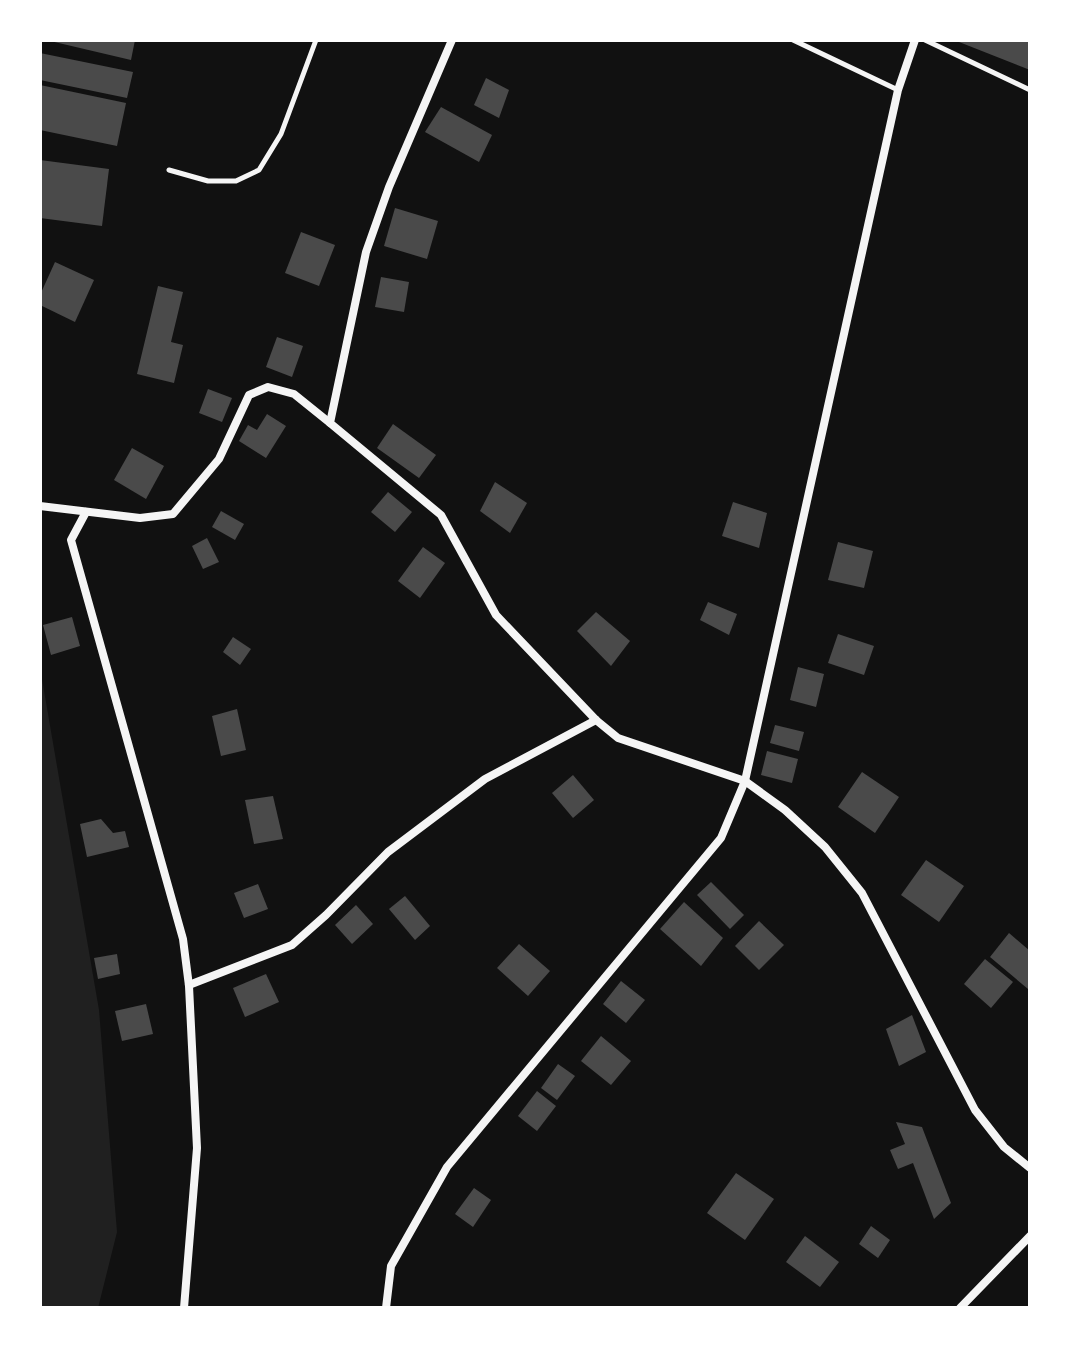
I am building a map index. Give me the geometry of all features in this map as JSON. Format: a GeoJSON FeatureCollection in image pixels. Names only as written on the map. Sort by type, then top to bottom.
{"type":"FeatureCollection","features":[{"type":"Feature","properties":{"kind":"street"},"geometry":{"type":"LineString","coordinates":[[330,423],[366,252],[389,187],[452,40]]}},
{"type":"Feature","properties":{"kind":"street"},"geometry":{"type":"LineString","coordinates":[[386,1308],[391,1266],[447,1167],[721,838],[745,781],[898,90],[915,40]]}},
{"type":"Feature","properties":{"kind":"street"},"geometry":{"type":"LineString","coordinates":[[40,506],[140,518],[173,514],[219,459],[249,395],[268,387],[294,394],[441,515],[496,615],[596,720],[618,738],[745,781],[785,810],[825,847],[862,893],[975,1110],[1004,1147],[1030,1168]]}},
{"type":"Feature","properties":{"kind":"street"},"geometry":{"type":"LineString","coordinates":[[86,512],[71,540],[179,924],[189,985],[197,1148],[184,1308]]}},
{"type":"Feature","properties":{"kind":"street"},"geometry":{"type":"LineString","coordinates":[[189,985],[292,945],[388,852],[485,779],[596,720]]}},
{"type":"Feature","properties":{"kind":"street"},"geometry":{"type":"LineString","coordinates":[[960,1308],[1030,1236]]}},
{"type":"Feature","properties":{"kind":"lane"},"geometry":{"type":"LineString","coordinates":[[169,170],[208,181],[236,181],[259,170],[281,134],[316,40]]}},
{"type":"Feature","properties":{"kind":"lane"},"geometry":{"type":"LineString","coordinates":[[793,40],[898,90]]}},
{"type":"Feature","properties":{"kind":"lane"},"geometry":{"type":"LineString","coordinates":[[925,40],[1030,90]]}},
{"type":"Feature","properties":{"kind":"shaded area"},"geometry":{"type":"Polygon","coordinates":[[[40,539],[42,679],[99,1010],[117,1232],[98,1308],[40,1308],[40,539]]]}},
{"type":"Feature","properties":{"kind":"building"},"geometry":{"type":"Polygon","coordinates":[[[46,40],[135,40],[131,60],[46,40]]]}},
{"type":"Feature","properties":{"kind":"building"},"geometry":{"type":"Polygon","coordinates":[[[954,40],[1030,40],[1030,70],[954,40]]]}},
{"type":"Feature","properties":{"kind":"building"},"geometry":{"type":"Polygon","coordinates":[[[40,53],[133,72],[127,98],[40,80],[40,53]]]}},
{"type":"Feature","properties":{"kind":"building"},"geometry":{"type":"Polygon","coordinates":[[[486,78],[509,90],[499,118],[474,105],[486,78]]]}},
{"type":"Feature","properties":{"kind":"building"},"geometry":{"type":"Polygon","coordinates":[[[40,85],[126,103],[117,146],[40,130],[40,85]]]}},
{"type":"Feature","properties":{"kind":"building"},"geometry":{"type":"Polygon","coordinates":[[[441,107],[492,135],[479,162],[425,132],[441,107]]]}},
{"type":"Feature","properties":{"kind":"building"},"geometry":{"type":"Polygon","coordinates":[[[40,160],[109,169],[102,226],[40,218],[40,160]]]}},
{"type":"Feature","properties":{"kind":"building"},"geometry":{"type":"Polygon","coordinates":[[[395,208],[438,221],[427,259],[384,246],[395,208]]]}},
{"type":"Feature","properties":{"kind":"building"},"geometry":{"type":"Polygon","coordinates":[[[301,232],[335,245],[319,286],[285,273],[301,232]]]}},
{"type":"Feature","properties":{"kind":"building"},"geometry":{"type":"Polygon","coordinates":[[[55,262],[94,280],[75,322],[40,305],[40,295],[55,262]]]}},
{"type":"Feature","properties":{"kind":"building"},"geometry":{"type":"Polygon","coordinates":[[[381,277],[409,282],[404,312],[375,307],[381,277]]]}},
{"type":"Feature","properties":{"kind":"building"},"geometry":{"type":"Polygon","coordinates":[[[158,286],[183,292],[171,342],[183,345],[174,383],[137,374],[158,286]]]}},
{"type":"Feature","properties":{"kind":"building"},"geometry":{"type":"Polygon","coordinates":[[[277,337],[303,346],[292,377],[266,367],[277,337]]]}},
{"type":"Feature","properties":{"kind":"building"},"geometry":{"type":"Polygon","coordinates":[[[208,389],[232,398],[222,422],[199,413],[208,389]]]}},
{"type":"Feature","properties":{"kind":"building"},"geometry":{"type":"Polygon","coordinates":[[[267,414],[286,426],[266,458],[239,441],[248,425],[257,430],[267,414]]]}},
{"type":"Feature","properties":{"kind":"building"},"geometry":{"type":"Polygon","coordinates":[[[393,424],[436,455],[419,478],[377,448],[393,424]]]}},
{"type":"Feature","properties":{"kind":"building"},"geometry":{"type":"Polygon","coordinates":[[[132,448],[164,466],[146,499],[114,480],[132,448]]]}},
{"type":"Feature","properties":{"kind":"building"},"geometry":{"type":"Polygon","coordinates":[[[495,482],[527,503],[510,533],[480,511],[495,482]]]}},
{"type":"Feature","properties":{"kind":"building"},"geometry":{"type":"Polygon","coordinates":[[[388,492],[412,512],[395,532],[371,512],[388,492]]]}},
{"type":"Feature","properties":{"kind":"building"},"geometry":{"type":"Polygon","coordinates":[[[733,502],[767,513],[759,548],[722,536],[733,502]]]}},
{"type":"Feature","properties":{"kind":"building"},"geometry":{"type":"Polygon","coordinates":[[[221,511],[244,524],[235,540],[212,527],[221,511]]]}},
{"type":"Feature","properties":{"kind":"building"},"geometry":{"type":"Polygon","coordinates":[[[207,538],[219,562],[203,569],[192,546],[207,538]]]}},
{"type":"Feature","properties":{"kind":"building"},"geometry":{"type":"Polygon","coordinates":[[[838,542],[873,551],[864,588],[828,580],[838,542]]]}},
{"type":"Feature","properties":{"kind":"building"},"geometry":{"type":"Polygon","coordinates":[[[423,547],[445,563],[420,598],[398,581],[423,547]]]}},
{"type":"Feature","properties":{"kind":"building"},"geometry":{"type":"Polygon","coordinates":[[[708,602],[737,614],[729,635],[700,620],[708,602]]]}},
{"type":"Feature","properties":{"kind":"building"},"geometry":{"type":"Polygon","coordinates":[[[596,612],[630,641],[611,666],[577,631],[596,612]]]}},
{"type":"Feature","properties":{"kind":"building"},"geometry":{"type":"Polygon","coordinates":[[[72,617],[80,646],[51,655],[43,625],[72,617]]]}},
{"type":"Feature","properties":{"kind":"building"},"geometry":{"type":"Polygon","coordinates":[[[838,634],[874,646],[864,675],[828,663],[838,634]]]}},
{"type":"Feature","properties":{"kind":"building"},"geometry":{"type":"Polygon","coordinates":[[[233,637],[251,649],[240,665],[223,652],[233,637]]]}},
{"type":"Feature","properties":{"kind":"building"},"geometry":{"type":"Polygon","coordinates":[[[798,667],[824,674],[816,707],[790,700],[798,667]]]}},
{"type":"Feature","properties":{"kind":"building"},"geometry":{"type":"Polygon","coordinates":[[[237,709],[246,750],[221,756],[212,716],[237,709]]]}},
{"type":"Feature","properties":{"kind":"building"},"geometry":{"type":"Polygon","coordinates":[[[775,725],[804,732],[799,751],[770,743],[775,725]]]}},
{"type":"Feature","properties":{"kind":"building"},"geometry":{"type":"Polygon","coordinates":[[[767,751],[798,759],[792,783],[761,775],[767,751]]]}},
{"type":"Feature","properties":{"kind":"building"},"geometry":{"type":"Polygon","coordinates":[[[862,772],[899,797],[875,833],[838,807],[862,772]]]}},
{"type":"Feature","properties":{"kind":"building"},"geometry":{"type":"Polygon","coordinates":[[[573,775],[594,800],[573,818],[552,793],[573,775]]]}},
{"type":"Feature","properties":{"kind":"building"},"geometry":{"type":"Polygon","coordinates":[[[273,796],[283,839],[254,844],[245,800],[273,796]]]}},
{"type":"Feature","properties":{"kind":"building"},"geometry":{"type":"Polygon","coordinates":[[[101,819],[113,833],[125,831],[129,847],[87,857],[80,824],[101,819]]]}},
{"type":"Feature","properties":{"kind":"building"},"geometry":{"type":"Polygon","coordinates":[[[926,860],[964,886],[939,922],[901,895],[926,860]]]}},
{"type":"Feature","properties":{"kind":"building"},"geometry":{"type":"Polygon","coordinates":[[[711,882],[744,915],[730,929],[697,895],[711,882]]]}},
{"type":"Feature","properties":{"kind":"building"},"geometry":{"type":"Polygon","coordinates":[[[258,884],[268,909],[244,918],[234,893],[258,884]]]}},
{"type":"Feature","properties":{"kind":"building"},"geometry":{"type":"Polygon","coordinates":[[[405,896],[430,926],[415,940],[389,909],[405,896]]]}},
{"type":"Feature","properties":{"kind":"building"},"geometry":{"type":"Polygon","coordinates":[[[684,902],[723,938],[701,966],[660,929],[684,902]]]}},
{"type":"Feature","properties":{"kind":"building"},"geometry":{"type":"Polygon","coordinates":[[[356,905],[373,924],[352,944],[335,925],[356,905]]]}},
{"type":"Feature","properties":{"kind":"building"},"geometry":{"type":"Polygon","coordinates":[[[759,921],[784,945],[759,970],[735,946],[759,921]]]}},
{"type":"Feature","properties":{"kind":"building"},"geometry":{"type":"Polygon","coordinates":[[[1009,933],[1030,951],[1028,989],[990,957],[1009,933]]]}},
{"type":"Feature","properties":{"kind":"building"},"geometry":{"type":"Polygon","coordinates":[[[519,944],[550,971],[528,996],[497,968],[519,944]]]}},
{"type":"Feature","properties":{"kind":"building"},"geometry":{"type":"Polygon","coordinates":[[[117,954],[120,974],[98,979],[94,958],[117,954]]]}},
{"type":"Feature","properties":{"kind":"building"},"geometry":{"type":"Polygon","coordinates":[[[985,959],[1013,982],[991,1008],[964,984],[985,959]]]}},
{"type":"Feature","properties":{"kind":"building"},"geometry":{"type":"Polygon","coordinates":[[[266,974],[279,1002],[245,1017],[233,988],[266,974]]]}},
{"type":"Feature","properties":{"kind":"building"},"geometry":{"type":"Polygon","coordinates":[[[621,981],[645,1000],[626,1023],[603,1004],[621,981]]]}},
{"type":"Feature","properties":{"kind":"building"},"geometry":{"type":"Polygon","coordinates":[[[146,1004],[153,1034],[122,1041],[115,1011],[146,1004]]]}},
{"type":"Feature","properties":{"kind":"building"},"geometry":{"type":"Polygon","coordinates":[[[912,1015],[926,1052],[899,1066],[886,1029],[912,1015]]]}},
{"type":"Feature","properties":{"kind":"building"},"geometry":{"type":"Polygon","coordinates":[[[601,1036],[631,1061],[611,1085],[581,1061],[601,1036]]]}},
{"type":"Feature","properties":{"kind":"building"},"geometry":{"type":"Polygon","coordinates":[[[558,1064],[575,1076],[557,1100],[541,1088],[558,1064]]]}},
{"type":"Feature","properties":{"kind":"building"},"geometry":{"type":"Polygon","coordinates":[[[537,1091],[556,1106],[537,1131],[518,1116],[537,1091]]]}},
{"type":"Feature","properties":{"kind":"building"},"geometry":{"type":"Polygon","coordinates":[[[896,1122],[922,1127],[951,1203],[934,1219],[913,1163],[898,1169],[890,1150],[905,1144],[896,1122]]]}},
{"type":"Feature","properties":{"kind":"building"},"geometry":{"type":"Polygon","coordinates":[[[736,1173],[774,1199],[745,1240],[707,1213],[736,1173]]]}},
{"type":"Feature","properties":{"kind":"building"},"geometry":{"type":"Polygon","coordinates":[[[474,1188],[491,1200],[473,1227],[455,1214],[474,1188]]]}},
{"type":"Feature","properties":{"kind":"building"},"geometry":{"type":"Polygon","coordinates":[[[871,1226],[890,1240],[878,1258],[859,1244],[871,1226]]]}},
{"type":"Feature","properties":{"kind":"building"},"geometry":{"type":"Polygon","coordinates":[[[805,1236],[839,1262],[820,1287],[786,1262],[805,1236]]]}}]}
